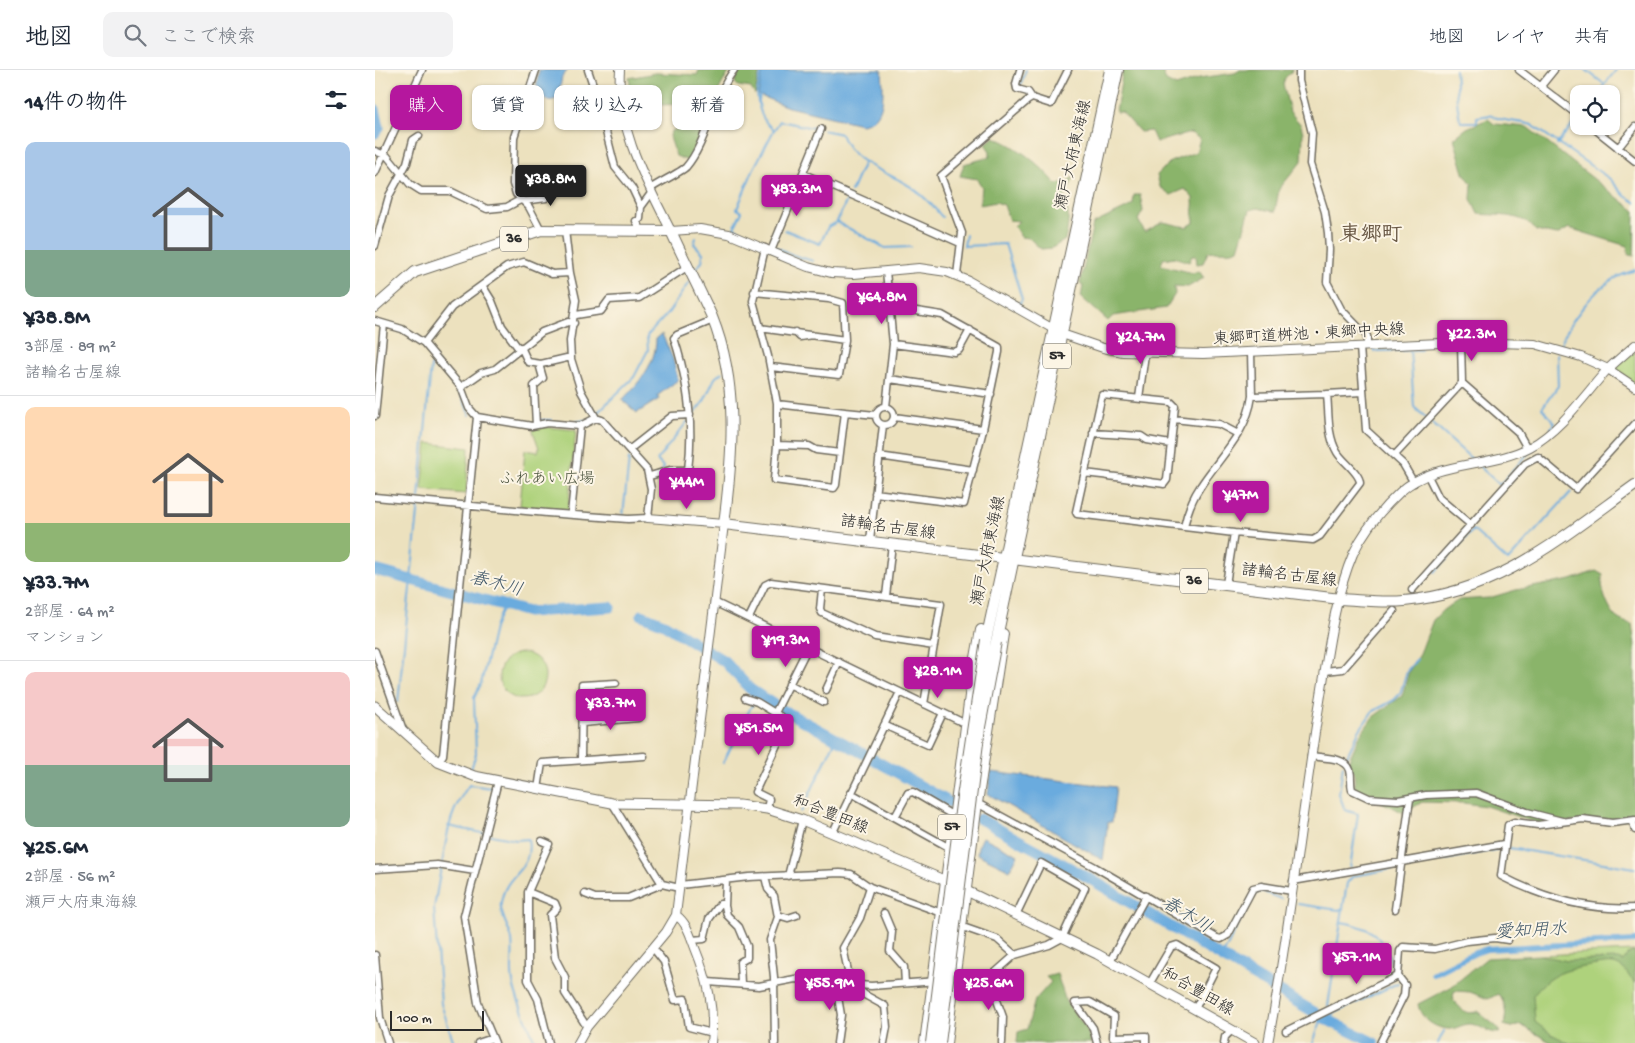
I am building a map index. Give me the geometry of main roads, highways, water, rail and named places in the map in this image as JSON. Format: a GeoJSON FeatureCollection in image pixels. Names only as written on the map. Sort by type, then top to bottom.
{"type":"FeatureCollection","features":[{"type":"Feature","properties":{"kind":"main road","name":"瀬戸大府東海線"},"geometry":{"type":"LineString","coordinates":[[1058,332],[1073,231],[1109,70]]}},
{"type":"Feature","properties":{"kind":"main road","name":"瀬戸大府東海線"},"geometry":{"type":"LineString","coordinates":[[931,1043],[965,776],[991,641],[1058,332],[1118,70]]}},
{"type":"Feature","properties":{"kind":"main road","name":"諸輪名古屋線"},"geometry":{"type":"LineString","coordinates":[[375,307],[415,272],[541,230],[671,231],[713,320],[727,368],[732,405],[732,461],[724,524],[1339,599],[1389,601],[1419,599],[1458,591],[1492,580],[1529,560],[1635,485]]}},
{"type":"Feature","properties":{"kind":"main road","name":"57"},"geometry":{"type":"LineString","coordinates":[[925,1043],[966,724],[982,625],[997,616],[1004,628],[977,803],[946,1043]]}},
{"type":"Feature","properties":{"kind":"main road","name":"瀬戸大府東海線"},"geometry":{"type":"LineString","coordinates":[[940,1043],[991,641]]}},
{"type":"Feature","properties":{"kind":"main road","name":"和合豊田線"},"geometry":{"type":"LineString","coordinates":[[376,709],[438,762],[457,771],[612,803],[739,805],[767,809],[802,820],[946,881],[1110,961],[1255,1043]]}},
{"type":"Feature","properties":{"kind":"water"},"geometry":{"type":"Polygon","coordinates":[[[539,70],[568,70],[562,77],[560,85],[554,85],[554,100],[545,99],[544,85],[537,85],[539,70]]]}},
{"type":"Feature","properties":{"kind":"water"},"geometry":{"type":"Polygon","coordinates":[[[763,70],[882,70],[883,95],[880,111],[870,122],[861,124],[788,107],[758,95],[763,70]]]}},
{"type":"Feature","properties":{"kind":"water"},"geometry":{"type":"Polygon","coordinates":[[[662,334],[673,359],[678,380],[657,396],[659,399],[637,413],[622,400],[650,365],[656,339],[662,334]]]}},
{"type":"Feature","properties":{"kind":"water"},"geometry":{"type":"Polygon","coordinates":[[[991,772],[1116,787],[1112,822],[1108,822],[1103,860],[988,794],[991,772]]]}},
{"type":"Feature","properties":{"kind":"water"},"geometry":{"type":"Polygon","coordinates":[[[983,837],[1018,855],[1010,870],[977,854],[983,837]]]}},
{"type":"Feature","properties":{"kind":"waterway"},"geometry":{"type":"LineString","coordinates":[[758,102],[757,93],[762,70]]}},
{"type":"Feature","properties":{"kind":"waterway"},"geometry":{"type":"LineString","coordinates":[[1020,86],[1026,70]]}},
{"type":"Feature","properties":{"kind":"waterway"},"geometry":{"type":"LineString","coordinates":[[1455,70],[1457,103],[1461,122],[1477,122],[1477,117],[1491,115],[1500,119],[1532,125],[1610,179],[1625,196],[1635,202]]}},
{"type":"Feature","properties":{"kind":"waterway"},"geometry":{"type":"LineString","coordinates":[[1586,70],[1604,84]]}},
{"type":"Feature","properties":{"kind":"waterway"},"geometry":{"type":"LineString","coordinates":[[1604,85],[1616,70]]}},
{"type":"Feature","properties":{"kind":"waterway"},"geometry":{"type":"LineString","coordinates":[[760,96],[759,105],[762,115],[774,130],[753,170],[737,209],[742,212],[734,228],[793,255],[813,261]]}},
{"type":"Feature","properties":{"kind":"waterway"},"geometry":{"type":"LineString","coordinates":[[375,109],[379,128],[375,133]]}},
{"type":"Feature","properties":{"kind":"waterway"},"geometry":{"type":"LineString","coordinates":[[774,130],[780,121],[818,129]]}},
{"type":"Feature","properties":{"kind":"waterway"},"geometry":{"type":"LineString","coordinates":[[1557,144],[1570,128]]}},
{"type":"Feature","properties":{"kind":"waterway"},"geometry":{"type":"LineString","coordinates":[[823,130],[841,134],[845,143],[858,157],[874,168],[913,188],[942,217]]}},
{"type":"Feature","properties":{"kind":"waterway"},"geometry":{"type":"LineString","coordinates":[[851,192],[864,162]]}},
{"type":"Feature","properties":{"kind":"waterway"},"geometry":{"type":"LineString","coordinates":[[837,221],[849,196]]}},
{"type":"Feature","properties":{"kind":"waterway"},"geometry":{"type":"LineString","coordinates":[[785,230],[820,244],[828,227],[837,222],[885,248],[911,247]]}},
{"type":"Feature","properties":{"kind":"waterway"},"geometry":{"type":"LineString","coordinates":[[966,235],[964,246],[1005,244],[1022,299],[1019,305]]}},
{"type":"Feature","properties":{"kind":"waterway"},"geometry":{"type":"LineString","coordinates":[[694,270],[702,262],[703,253],[694,244],[696,238]]}},
{"type":"Feature","properties":{"kind":"waterway"},"geometry":{"type":"LineString","coordinates":[[1559,348],[1574,319],[1589,300],[1605,285],[1635,270]]}},
{"type":"Feature","properties":{"kind":"waterway"},"geometry":{"type":"LineString","coordinates":[[597,413],[634,377],[648,350],[647,336],[669,312],[689,282]]}},
{"type":"Feature","properties":{"kind":"waterway"},"geometry":{"type":"LineString","coordinates":[[1410,350],[1414,407],[1474,461]]}},
{"type":"Feature","properties":{"kind":"waterway"},"geometry":{"type":"LineString","coordinates":[[1374,351],[1421,350]]}},
{"type":"Feature","properties":{"kind":"waterway"},"geometry":{"type":"LineString","coordinates":[[1551,428],[1555,423],[1542,408],[1558,386],[1557,353]]}},
{"type":"Feature","properties":{"kind":"waterway"},"geometry":{"type":"LineString","coordinates":[[419,498],[431,366],[438,363]]}},
{"type":"Feature","properties":{"kind":"waterway"},"geometry":{"type":"LineString","coordinates":[[692,416],[704,401],[715,378],[722,372]]}},
{"type":"Feature","properties":{"kind":"waterway"},"geometry":{"type":"LineString","coordinates":[[458,388],[470,415]]}},
{"type":"Feature","properties":{"kind":"waterway"},"geometry":{"type":"LineString","coordinates":[[537,420],[552,420]]}},
{"type":"Feature","properties":{"kind":"waterway"},"geometry":{"type":"LineString","coordinates":[[574,422],[586,420]]}},
{"type":"Feature","properties":{"kind":"waterway"},"geometry":{"type":"LineString","coordinates":[[662,470],[664,468],[657,460],[687,422]]}},
{"type":"Feature","properties":{"kind":"waterway"},"geometry":{"type":"LineString","coordinates":[[1479,466],[1500,485],[1531,450]]}},
{"type":"Feature","properties":{"kind":"waterway"},"geometry":{"type":"LineString","coordinates":[[623,516],[629,459]]}},
{"type":"Feature","properties":{"kind":"waterway"},"geometry":{"type":"LineString","coordinates":[[1435,572],[1473,530],[1508,561],[1571,492]]}},
{"type":"Feature","properties":{"kind":"waterway"},"geometry":{"type":"LineString","coordinates":[[398,702],[419,503]]}},
{"type":"Feature","properties":{"kind":"waterway","name":"春木川"},"geometry":{"type":"LineString","coordinates":[[375,570],[528,612],[610,607]]}},
{"type":"Feature","properties":{"kind":"waterway"},"geometry":{"type":"LineString","coordinates":[[471,769],[476,754],[474,698],[481,684],[494,628],[503,606]]}},
{"type":"Feature","properties":{"kind":"waterway","name":"春木川"},"geometry":{"type":"LineString","coordinates":[[642,615],[664,624],[724,661],[750,689],[776,706]]}},
{"type":"Feature","properties":{"kind":"waterway"},"geometry":{"type":"LineString","coordinates":[[1345,760],[1359,731],[1372,712],[1394,700],[1400,694],[1407,671],[1417,659]]}},
{"type":"Feature","properties":{"kind":"waterway","name":"春木川"},"geometry":{"type":"LineString","coordinates":[[757,699],[760,695]]}},
{"type":"Feature","properties":{"kind":"waterway"},"geometry":{"type":"LineString","coordinates":[[723,763],[753,703]]}},
{"type":"Feature","properties":{"kind":"waterway","name":"春木川"},"geometry":{"type":"LineString","coordinates":[[781,709],[866,755]]}},
{"type":"Feature","properties":{"kind":"waterway"},"geometry":{"type":"LineString","coordinates":[[801,812],[836,739]]}},
{"type":"Feature","properties":{"kind":"waterway","name":"春木川"},"geometry":{"type":"LineString","coordinates":[[871,758],[949,802]]}},
{"type":"Feature","properties":{"kind":"waterway"},"geometry":{"type":"LineString","coordinates":[[1343,765],[1339,794],[1345,810],[1358,814],[1350,869]]}},
{"type":"Feature","properties":{"kind":"waterway"},"geometry":{"type":"LineString","coordinates":[[442,864],[450,822],[462,795],[469,785],[492,788]]}},
{"type":"Feature","properties":{"kind":"waterway","name":"春木川"},"geometry":{"type":"LineString","coordinates":[[980,819],[1087,877],[1324,1018],[1374,1043]]}},
{"type":"Feature","properties":{"kind":"waterway"},"geometry":{"type":"LineString","coordinates":[[448,826],[516,840],[528,839],[529,850],[527,858],[508,884],[501,908],[512,940],[512,972],[515,990],[535,1043]]}},
{"type":"Feature","properties":{"kind":"waterway"},"geometry":{"type":"LineString","coordinates":[[1509,848],[1635,868]]}},
{"type":"Feature","properties":{"kind":"waterway"},"geometry":{"type":"LineString","coordinates":[[1406,867],[1499,849]]}},
{"type":"Feature","properties":{"kind":"waterway"},"geometry":{"type":"LineString","coordinates":[[441,868],[434,908],[441,1004],[454,1043]]}},
{"type":"Feature","properties":{"kind":"waterway"},"geometry":{"type":"LineString","coordinates":[[1298,904],[1339,910],[1343,908],[1347,883],[1353,876],[1397,868]]}},
{"type":"Feature","properties":{"kind":"waterway"},"geometry":{"type":"LineString","coordinates":[[1252,896],[1261,891],[1281,899]]}},
{"type":"Feature","properties":{"kind":"waterway"},"geometry":{"type":"LineString","coordinates":[[1328,1006],[1343,908]]}},
{"type":"Feature","properties":{"kind":"waterway"},"geometry":{"type":"LineString","coordinates":[[1222,957],[1244,912]]}},
{"type":"Feature","properties":{"kind":"waterway"},"geometry":{"type":"LineString","coordinates":[[1341,922],[1362,927],[1376,936],[1382,942],[1394,970]]}},
{"type":"Feature","properties":{"kind":"waterway","name":"愛知用水"},"geometry":{"type":"LineString","coordinates":[[1433,974],[1487,949],[1635,941]]}},
{"type":"Feature","properties":{"kind":"waterway"},"geometry":{"type":"LineString","coordinates":[[1313,1043],[1321,1021],[1324,1018],[1398,983]]}},
{"type":"Feature","properties":{"kind":"waterway"},"geometry":{"type":"LineString","coordinates":[[1438,1043],[1444,1031]]}},
{"type":"Feature","properties":{"kind":"district","name":"東郷町"},"geometry":{"type":"Point","coordinates":[1371,236]}},
{"type":"Feature","properties":{"kind":"park label","name":"ふれあい広場"},"geometry":{"type":"Point","coordinates":[547,480]}}]}
